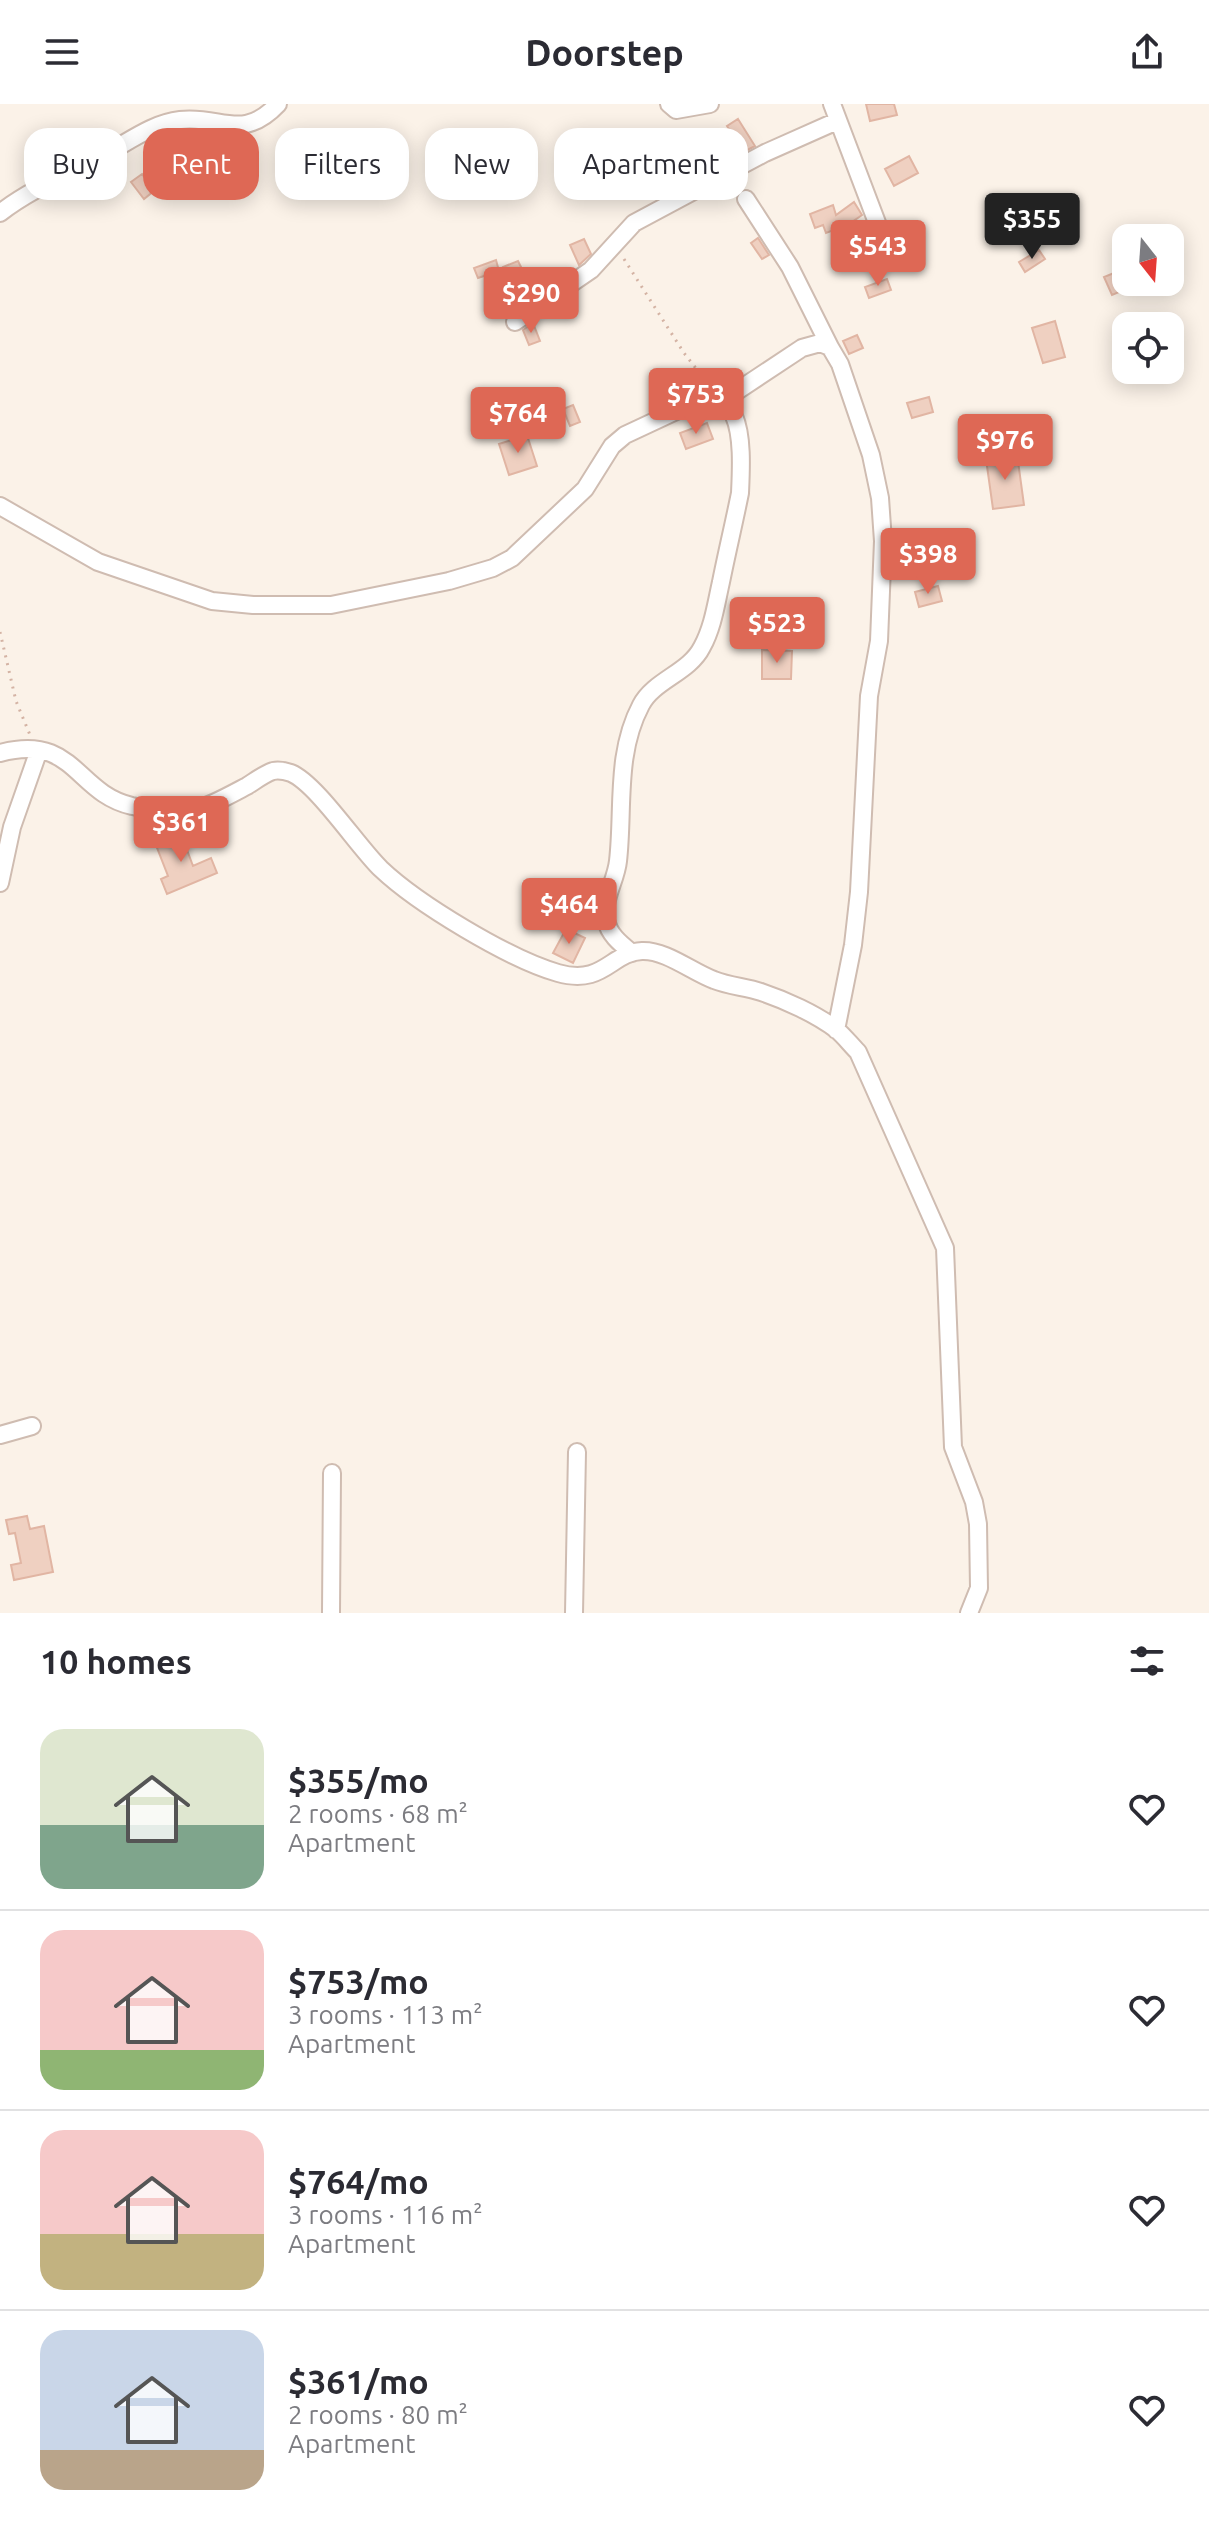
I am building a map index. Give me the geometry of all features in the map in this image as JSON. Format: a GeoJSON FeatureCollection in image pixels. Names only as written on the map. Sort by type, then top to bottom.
{"type":"FeatureCollection","features":[{"type":"Feature","properties":{"kind":"street"},"geometry":{"type":"LineString","coordinates":[[0,213],[43,185],[162,123],[193,120],[239,126],[253,123],[278,104]]}},
{"type":"Feature","properties":{"kind":"street"},"geometry":{"type":"LineString","coordinates":[[669,104],[676,110],[710,104]]}},
{"type":"Feature","properties":{"kind":"street"},"geometry":{"type":"LineString","coordinates":[[515,322],[591,270],[634,223],[835,112],[887,249]]}},
{"type":"Feature","properties":{"kind":"street"},"geometry":{"type":"LineString","coordinates":[[747,200],[790,267],[840,364],[871,455],[880,498],[883,541],[879,641],[869,696],[859,892],[853,945],[836,1030]]}},
{"type":"Feature","properties":{"kind":"street"},"geometry":{"type":"LineString","coordinates":[[0,506],[98,562],[212,601],[253,605],[331,605],[449,581],[493,568],[512,558],[585,489],[612,446],[625,435],[702,399],[722,401],[802,348],[820,343],[830,347]]}},
{"type":"Feature","properties":{"kind":"street"},"geometry":{"type":"LineString","coordinates":[[632,953],[611,934],[605,917],[619,860],[621,770],[641,704],[652,691],[690,663],[701,648],[712,622],[740,493],[741,474],[741,453],[734,415],[722,401]]}},
{"type":"Feature","properties":{"kind":"street"},"geometry":{"type":"LineString","coordinates":[[0,753],[24,748],[62,757],[101,794],[130,805],[176,813],[223,799],[275,770],[288,772],[312,790],[382,869],[473,934],[556,973],[578,977],[599,972],[632,953],[643,951],[669,958],[714,980],[762,992],[836,1030],[858,1052],[945,1248],[953,1447],[974,1502],[978,1524],[977,1548],[981,1575],[969,1613]]}},
{"type":"Feature","properties":{"kind":"street"},"geometry":{"type":"LineString","coordinates":[[0,883],[12,827],[39,750]]}},
{"type":"Feature","properties":{"kind":"street"},"geometry":{"type":"LineString","coordinates":[[0,1435],[32,1426]]}},
{"type":"Feature","properties":{"kind":"street"},"geometry":{"type":"LineString","coordinates":[[574,1613],[577,1452]]}},
{"type":"Feature","properties":{"kind":"street"},"geometry":{"type":"LineString","coordinates":[[331,1613],[332,1473]]}},
{"type":"Feature","properties":{"kind":"path"},"geometry":{"type":"LineString","coordinates":[[616,241],[645,294],[684,353],[722,401]]}},
{"type":"Feature","properties":{"kind":"path"},"geometry":{"type":"LineString","coordinates":[[0,632],[16,701],[39,750]]}},
{"type":"Feature","properties":{"kind":"building"},"geometry":{"type":"Polygon","coordinates":[[[866,104],[894,104],[897,115],[870,121],[866,104]]]}},
{"type":"Feature","properties":{"kind":"building"},"geometry":{"type":"Polygon","coordinates":[[[738,119],[744,128],[728,128],[738,119]]]}},
{"type":"Feature","properties":{"kind":"building"},"geometry":{"type":"Polygon","coordinates":[[[748,135],[755,146],[748,150],[748,135]]]}},
{"type":"Feature","properties":{"kind":"building"},"geometry":{"type":"Polygon","coordinates":[[[909,156],[918,173],[894,186],[885,169],[909,156]]]}},
{"type":"Feature","properties":{"kind":"building"},"geometry":{"type":"Polygon","coordinates":[[[143,175],[143,198],[131,182],[143,175]]]}},
{"type":"Feature","properties":{"kind":"building"},"geometry":{"type":"Polygon","coordinates":[[[854,202],[862,215],[849,224],[826,233],[823,225],[815,228],[810,214],[833,205],[836,215],[854,202]]]}},
{"type":"Feature","properties":{"kind":"building"},"geometry":{"type":"Polygon","coordinates":[[[758,238],[769,255],[762,259],[751,243],[758,238]]]}},
{"type":"Feature","properties":{"kind":"building"},"geometry":{"type":"Polygon","coordinates":[[[584,239],[591,254],[579,265],[570,245],[584,239]]]}},
{"type":"Feature","properties":{"kind":"building"},"geometry":{"type":"Polygon","coordinates":[[[1039,250],[1045,259],[1025,272],[1019,262],[1039,250]]]}},
{"type":"Feature","properties":{"kind":"building"},"geometry":{"type":"Polygon","coordinates":[[[496,260],[499,271],[478,278],[474,268],[496,260]]]}},
{"type":"Feature","properties":{"kind":"building"},"geometry":{"type":"Polygon","coordinates":[[[518,261],[523,271],[508,278],[503,267],[518,261]]]}},
{"type":"Feature","properties":{"kind":"building"},"geometry":{"type":"Polygon","coordinates":[[[1112,274],[1112,295],[1104,277],[1112,274]]]}},
{"type":"Feature","properties":{"kind":"building"},"geometry":{"type":"Polygon","coordinates":[[[887,279],[891,290],[869,298],[865,287],[887,279]]]}},
{"type":"Feature","properties":{"kind":"building"},"geometry":{"type":"Polygon","coordinates":[[[1055,321],[1065,357],[1043,363],[1032,328],[1055,321]]]}},
{"type":"Feature","properties":{"kind":"building"},"geometry":{"type":"Polygon","coordinates":[[[533,323],[540,341],[529,345],[523,330],[533,323]]]}},
{"type":"Feature","properties":{"kind":"building"},"geometry":{"type":"Polygon","coordinates":[[[857,335],[863,348],[849,354],[843,341],[857,335]]]}},
{"type":"Feature","properties":{"kind":"building"},"geometry":{"type":"Polygon","coordinates":[[[929,397],[933,412],[912,418],[907,403],[929,397]]]}},
{"type":"Feature","properties":{"kind":"building"},"geometry":{"type":"Polygon","coordinates":[[[573,405],[580,422],[570,426],[563,409],[573,405]]]}},
{"type":"Feature","properties":{"kind":"building"},"geometry":{"type":"Polygon","coordinates":[[[707,423],[713,439],[686,449],[680,433],[707,423]]]}},
{"type":"Feature","properties":{"kind":"building"},"geometry":{"type":"Polygon","coordinates":[[[527,435],[537,466],[509,475],[499,444],[527,435]]]}},
{"type":"Feature","properties":{"kind":"building"},"geometry":{"type":"Polygon","coordinates":[[[1017,454],[1024,505],[993,509],[986,459],[1017,454]]]}},
{"type":"Feature","properties":{"kind":"building"},"geometry":{"type":"Polygon","coordinates":[[[938,586],[942,601],[919,607],[915,592],[938,586]]]}},
{"type":"Feature","properties":{"kind":"building"},"geometry":{"type":"Polygon","coordinates":[[[762,650],[792,651],[791,679],[762,679],[762,650]]]}},
{"type":"Feature","properties":{"kind":"building"},"geometry":{"type":"Polygon","coordinates":[[[180,831],[193,866],[211,858],[217,873],[167,894],[161,879],[168,876],[154,840],[180,831]]]}},
{"type":"Feature","properties":{"kind":"building"},"geometry":{"type":"Polygon","coordinates":[[[566,929],[585,938],[573,963],[553,953],[566,929]]]}},
{"type":"Feature","properties":{"kind":"building"},"geometry":{"type":"Polygon","coordinates":[[[27,1516],[30,1529],[44,1526],[53,1572],[14,1580],[11,1565],[21,1563],[15,1533],[9,1534],[6,1520],[27,1516]]]}}]}
